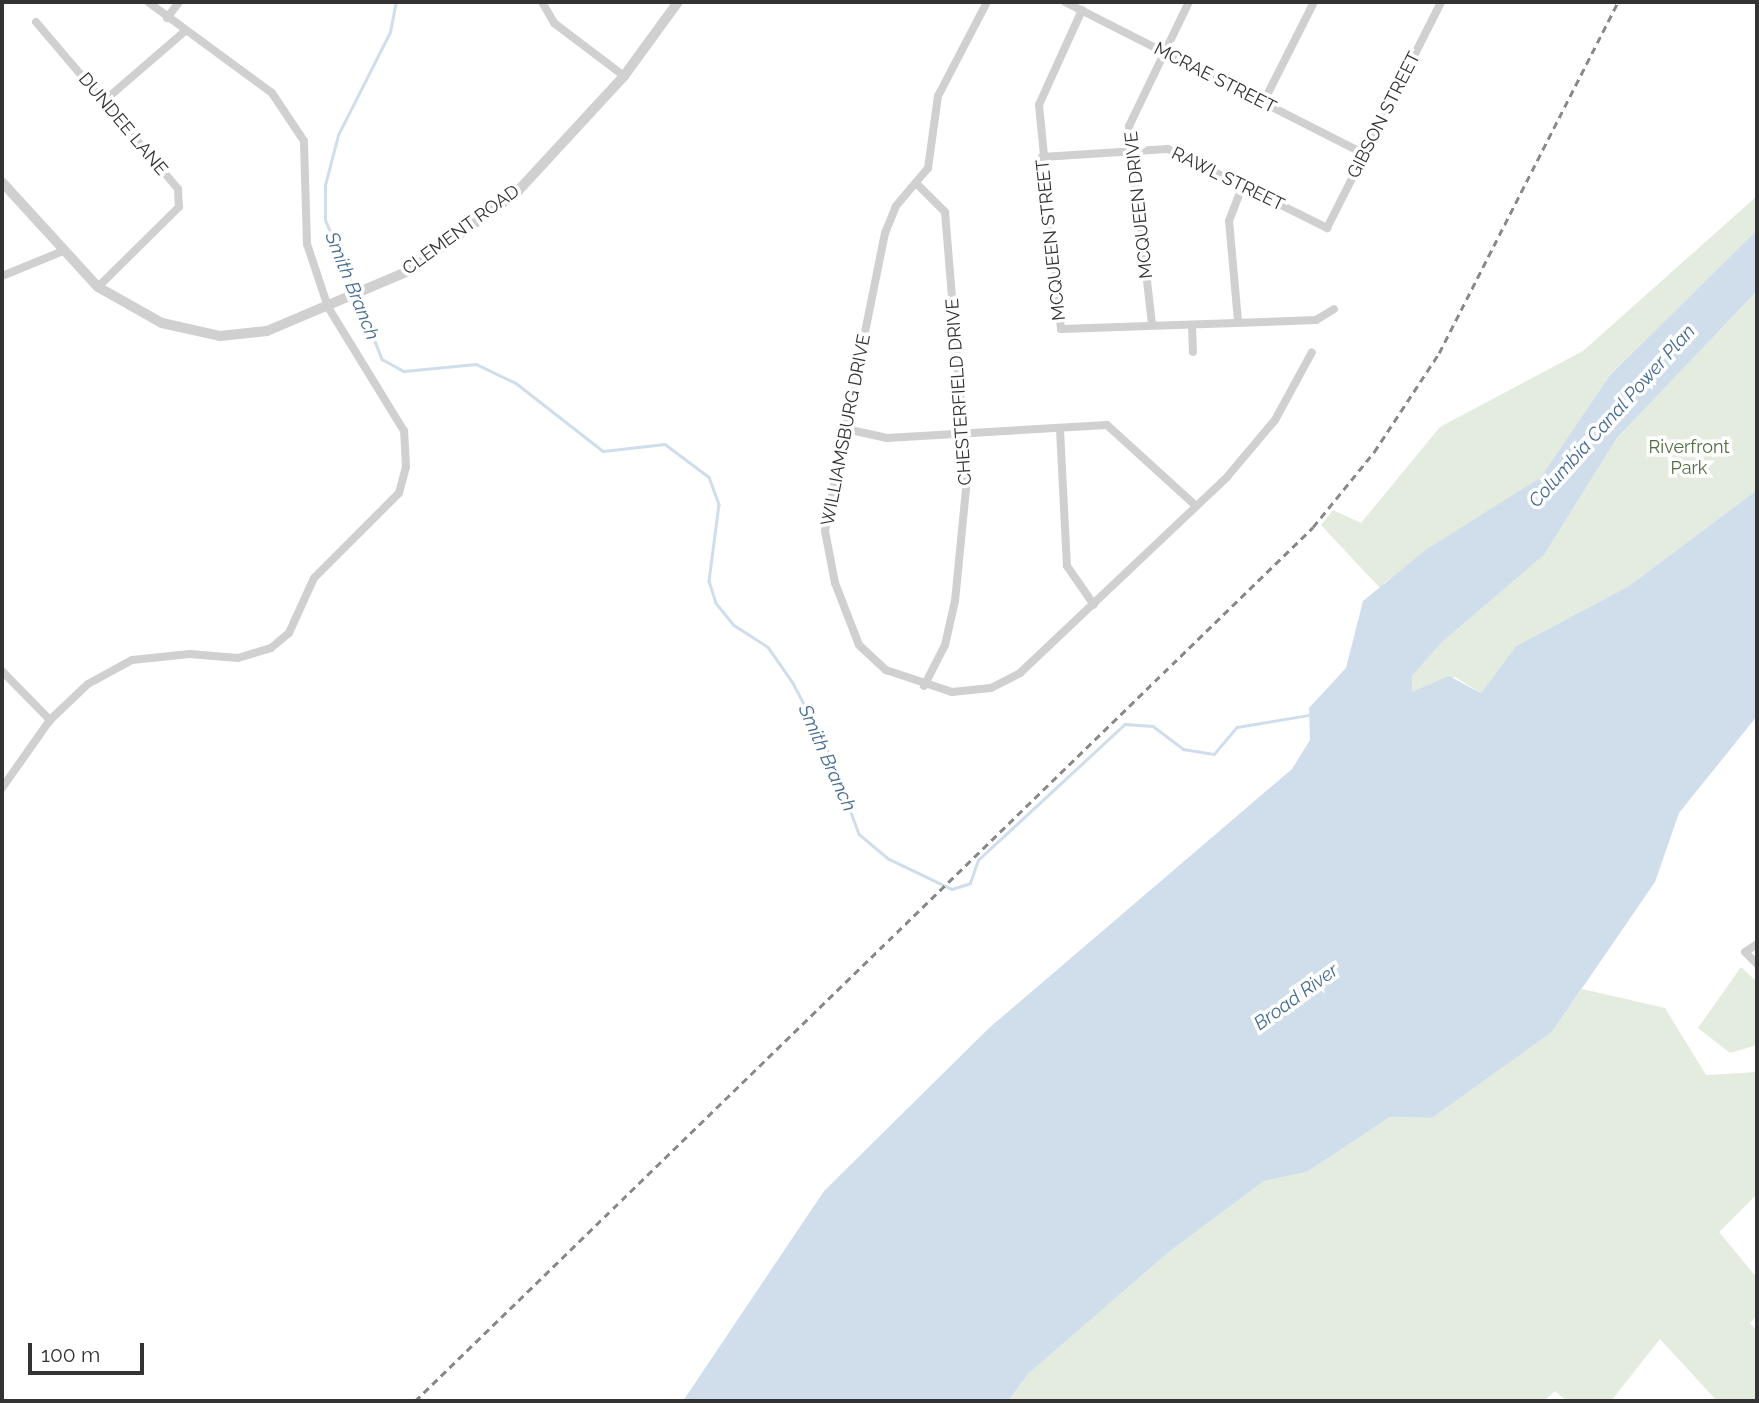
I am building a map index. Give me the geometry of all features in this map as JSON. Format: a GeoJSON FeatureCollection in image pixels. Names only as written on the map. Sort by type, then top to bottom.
{"type":"FeatureCollection","features":[{"type":"Feature","properties":{"kind":"street"},"geometry":{"type":"LineString","coordinates":[[2,788],[50,720],[88,684],[132,660],[190,654],[238,657],[271,648],[289,633],[314,578],[399,493],[406,467],[404,431],[328,307],[307,244],[304,141],[272,93],[184,32],[148,2]]}},
{"type":"Feature","properties":{"kind":"street"},"geometry":{"type":"LineString","coordinates":[[167,18],[179,2]]}},
{"type":"Feature","properties":{"kind":"street"},"geometry":{"type":"LineString","coordinates":[[542,2],[554,23],[624,76]]}},
{"type":"Feature","properties":{"kind":"street","name":"CLEMENT ROAD"},"geometry":{"type":"LineString","coordinates":[[2,182],[98,288],[162,323],[220,336],[267,331],[411,270],[517,192],[624,76],[678,2]]}},
{"type":"Feature","properties":{"kind":"street","name":"WILLIAMSBURG DRIVE"},"geometry":{"type":"LineString","coordinates":[[987,2],[938,96],[928,168],[919,186],[896,206],[885,233],[825,531],[835,583],[859,645],[886,670],[924,686],[991,688],[1020,673],[1196,506],[1275,420],[1312,352]]}},
{"type":"Feature","properties":{"kind":"street","name":"MCRAE STREET"},"geometry":{"type":"LineString","coordinates":[[1065,2],[1364,154]]}},
{"type":"Feature","properties":{"kind":"street","name":"MCQUEEN DRIVE"},"geometry":{"type":"LineString","coordinates":[[1152,324],[1132,149],[1133,110],[1189,2]]}},
{"type":"Feature","properties":{"kind":"street"},"geometry":{"type":"LineString","coordinates":[[1263,103],[1314,2]]}},
{"type":"Feature","properties":{"kind":"street","name":"GIBSON STREET"},"geometry":{"type":"LineString","coordinates":[[1327,228],[1441,2]]}},
{"type":"Feature","properties":{"kind":"street","name":"MCQUEEN STREET"},"geometry":{"type":"LineString","coordinates":[[1082,10],[1043,91],[1042,157],[1061,329],[1316,320],[1334,309]]}},
{"type":"Feature","properties":{"kind":"street","name":"DUNDEE LANE"},"geometry":{"type":"LineString","coordinates":[[36,22],[178,189],[179,207],[98,288]]}},
{"type":"Feature","properties":{"kind":"street"},"geometry":{"type":"LineString","coordinates":[[104,101],[184,32]]}},
{"type":"Feature","properties":{"kind":"street","name":"RAWL STREET"},"geometry":{"type":"LineString","coordinates":[[1042,157],[1132,149],[1168,149],[1327,228]]}},
{"type":"Feature","properties":{"kind":"street","name":"CHESTERFIELD DRIVE"},"geometry":{"type":"LineString","coordinates":[[919,186],[945,212],[967,479],[955,601],[945,645],[924,686]]}},
{"type":"Feature","properties":{"kind":"street"},"geometry":{"type":"LineString","coordinates":[[1238,321],[1228,221],[1242,187]]}},
{"type":"Feature","properties":{"kind":"street"},"geometry":{"type":"LineString","coordinates":[[2,276],[63,251]]}},
{"type":"Feature","properties":{"kind":"street"},"geometry":{"type":"LineString","coordinates":[[1192,325],[1193,352]]}},
{"type":"Feature","properties":{"kind":"street"},"geometry":{"type":"LineString","coordinates":[[846,429],[887,438],[1107,425],[1124,434],[1196,506]]}},
{"type":"Feature","properties":{"kind":"street"},"geometry":{"type":"LineString","coordinates":[[1060,429],[1067,566],[1094,605]]}},
{"type":"Feature","properties":{"kind":"street"},"geometry":{"type":"LineString","coordinates":[[2,671],[50,720]]}},
{"type":"Feature","properties":{"kind":"street"},"geometry":{"type":"LineString","coordinates":[[1757,944],[1745,953],[1757,964]]}},
{"type":"Feature","properties":{"kind":"green space","name":"Riverfront Park"},"geometry":{"type":"Polygon","coordinates":[[[1757,196],[1757,230],[1610,375],[1540,478],[1384,583],[1441,643],[1544,555],[1617,438],[1757,291],[1757,490],[1629,586],[1516,646],[1481,693],[1455,677],[1412,692],[1412,676],[1436,648],[1321,525],[1333,510],[1361,523],[1440,427],[1583,351],[1757,196]]]}},
{"type":"Feature","properties":{"kind":"green space"},"geometry":{"type":"Polygon","coordinates":[[[1741,967],[1757,982],[1757,1045],[1730,1053],[1698,1028],[1741,967]]]}},
{"type":"Feature","properties":{"kind":"green space"},"geometry":{"type":"Polygon","coordinates":[[[1582,989],[1665,1008],[1706,1075],[1757,1072],[1757,1194],[1719,1232],[1757,1278],[1757,1316],[1750,1323],[1757,1331],[1756,1401],[1717,1401],[1660,1339],[1611,1401],[1567,1401],[1555,1391],[1544,1401],[1008,1401],[1028,1374],[1170,1251],[1264,1181],[1307,1172],[1390,1117],[1432,1118],[1552,1032],[1582,989]]]}},
{"type":"Feature","properties":{"kind":"water"},"geometry":{"type":"Polygon","coordinates":[[[1757,230],[1757,291],[1617,438],[1544,555],[1441,643],[1412,676],[1412,692],[1449,676],[1481,693],[1516,646],[1629,586],[1757,490],[1757,716],[1679,813],[1655,882],[1552,1032],[1432,1118],[1390,1117],[1307,1172],[1264,1181],[1170,1251],[1028,1374],[1008,1401],[683,1401],[824,1191],[989,1028],[1292,769],[1310,740],[1309,708],[1346,668],[1363,601],[1427,549],[1540,478],[1610,375],[1757,230]]]}},
{"type":"Feature","properties":{"kind":"waterway","name":"Smith Branch"},"geometry":{"type":"LineString","coordinates":[[354,289],[325,220],[325,185],[338,135],[390,32],[396,2]]}},
{"type":"Feature","properties":{"kind":"waterway","name":"Smith Branch"},"geometry":{"type":"LineString","coordinates":[[357,295],[382,359],[404,371],[476,364],[516,383],[603,451],[665,444],[709,477],[719,504],[709,581],[716,603],[734,625],[768,647],[793,683],[826,746],[859,834],[889,859],[952,889],[970,883],[978,860],[1125,724],[1153,726],[1183,749],[1214,754],[1237,727],[1309,715]]}},
{"type":"Feature","properties":{"kind":"railway"},"geometry":{"type":"LineString","coordinates":[[415,1401],[1313,527],[1374,452],[1439,353],[1618,2]]}},
{"type":"Feature","properties":{"kind":"water label","name":"Columbia Canal Power Plan"},"geometry":{"type":"Point","coordinates":[1612,416]}},
{"type":"Feature","properties":{"kind":"water label","name":"Broad River"},"geometry":{"type":"Point","coordinates":[1296,997]}}]}
